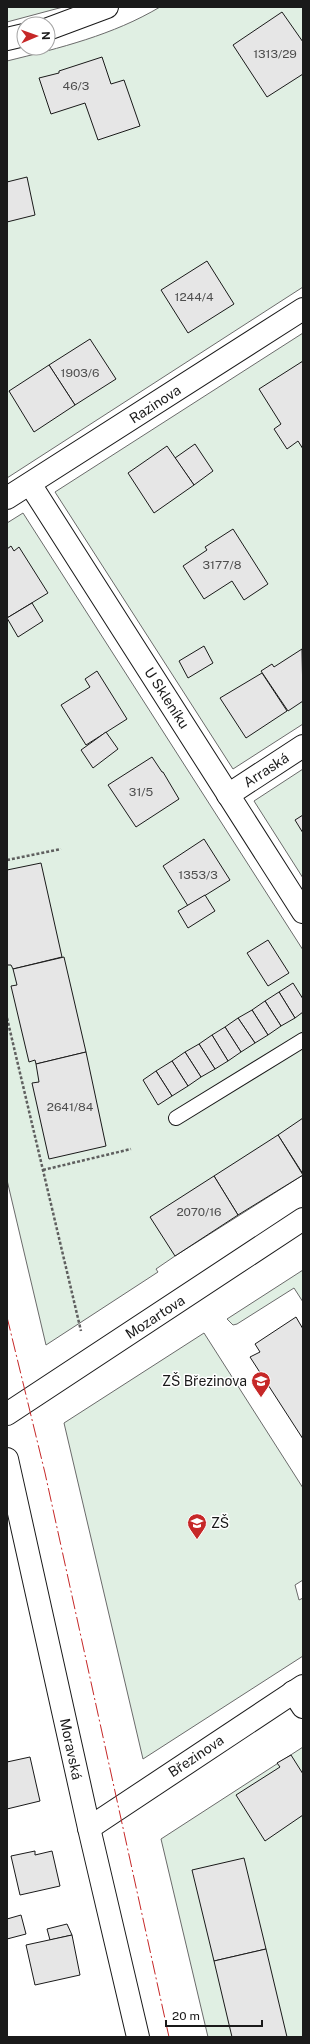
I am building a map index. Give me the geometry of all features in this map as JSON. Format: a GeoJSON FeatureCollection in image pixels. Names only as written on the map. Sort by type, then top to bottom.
{"type":"FeatureCollection","features":[{"type":"Feature","properties":{"kind":"street"},"geometry":{"type":"LineString","coordinates":[[56,26],[107,7]]}},
{"type":"Feature","properties":{"kind":"street","name":"Razinova"},"geometry":{"type":"LineString","coordinates":[[7,498],[303,309]]}},
{"type":"Feature","properties":{"kind":"street","name":"U Skleníku"},"geometry":{"type":"LineString","coordinates":[[30,484],[303,912]]}},
{"type":"Feature","properties":{"kind":"street","name":"Arraská"},"geometry":{"type":"LineString","coordinates":[[228,794],[303,746]]}},
{"type":"Feature","properties":{"kind":"street","name":"Mozartova"},"geometry":{"type":"LineString","coordinates":[[7,1414],[303,1219]]}},
{"type":"Feature","properties":{"kind":"street","name":"Moravská"},"geometry":{"type":"LineString","coordinates":[[7,1459],[88,1828],[138,2037]]}},
{"type":"Feature","properties":{"kind":"street","name":"Březinova"},"geometry":{"type":"LineString","coordinates":[[88,1828],[300,1695]]}},
{"type":"Feature","properties":{"kind":"lane"},"geometry":{"type":"LineString","coordinates":[[176,1118],[303,1040]]}},
{"type":"Feature","properties":{"kind":"path"},"geometry":{"type":"LineString","coordinates":[[7,860],[61,849]]}},
{"type":"Feature","properties":{"kind":"path"},"geometry":{"type":"LineString","coordinates":[[7,1020],[88,1361]]}},
{"type":"Feature","properties":{"kind":"path"},"geometry":{"type":"LineString","coordinates":[[43,1170],[131,1149]]}},
{"type":"Feature","properties":{"kind":"green space"},"geometry":{"type":"Polygon","coordinates":[[[7,7],[63,7],[29,16],[16,16],[16,20],[7,22],[7,7]]]}},
{"type":"Feature","properties":{"kind":"green space"},"geometry":{"type":"Polygon","coordinates":[[[160,7],[303,7],[303,287],[7,478],[7,61],[27,56],[56,56],[56,49],[86,40],[142,17],[160,7]]]}},
{"type":"Feature","properties":{"kind":"green space"},"geometry":{"type":"Polygon","coordinates":[[[303,333],[303,724],[233,769],[55,492],[303,333]]]}},
{"type":"Feature","properties":{"kind":"green space"},"geometry":{"type":"Polygon","coordinates":[[[23,513],[303,950],[303,1175],[175,1256],[156,1269],[158,1272],[46,1345],[7,1180],[7,523],[23,513]]]}},
{"type":"Feature","properties":{"kind":"green space"},"geometry":{"type":"Polygon","coordinates":[[[303,769],[303,878],[254,801],[303,769]]]}},
{"type":"Feature","properties":{"kind":"green space"},"geometry":{"type":"Polygon","coordinates":[[[303,1270],[303,1302],[294,1288],[237,1324],[233,1325],[227,1319],[303,1270]]]}},
{"type":"Feature","properties":{"kind":"green space","name":"ZŠ"},"geometry":{"type":"Polygon","coordinates":[[[204,1333],[303,1488],[303,1580],[295,1585],[299,1600],[303,1598],[303,1656],[143,1759],[64,1423],[204,1333]]]}},
{"type":"Feature","properties":{"kind":"green space"},"geometry":{"type":"Polygon","coordinates":[[[303,1747],[303,2037],[208,2037],[161,1839],[303,1747]]]}},
{"type":"Feature","properties":{"kind":"building"},"geometry":{"type":"Polygon","coordinates":[[[282,12],[303,42],[303,74],[267,97],[233,45],[282,12]]]}},
{"type":"Feature","properties":{"kind":"building"},"geometry":{"type":"Polygon","coordinates":[[[102,57],[111,84],[124,80],[140,126],[98,140],[85,103],[51,114],[39,78],[59,73],[59,71],[102,57]]]}},
{"type":"Feature","properties":{"kind":"building"},"geometry":{"type":"Polygon","coordinates":[[[27,177],[35,215],[7,222],[7,182],[27,177]]]}},
{"type":"Feature","properties":{"kind":"building"},"geometry":{"type":"Polygon","coordinates":[[[207,261],[234,304],[188,333],[161,290],[207,261]]]}},
{"type":"Feature","properties":{"kind":"building"},"geometry":{"type":"Polygon","coordinates":[[[90,339],[116,379],[75,405],[49,365],[90,339]]]}},
{"type":"Feature","properties":{"kind":"building"},"geometry":{"type":"Polygon","coordinates":[[[303,361],[303,449],[298,441],[287,449],[274,429],[281,424],[259,389],[303,361]]]}},
{"type":"Feature","properties":{"kind":"building"},"geometry":{"type":"Polygon","coordinates":[[[49,365],[75,405],[34,432],[9,391],[49,365]]]}},
{"type":"Feature","properties":{"kind":"building"},"geometry":{"type":"Polygon","coordinates":[[[195,444],[213,471],[194,485],[175,458],[195,444]]]}},
{"type":"Feature","properties":{"kind":"building"},"geometry":{"type":"Polygon","coordinates":[[[167,446],[194,485],[154,513],[128,473],[167,446]]]}},
{"type":"Feature","properties":{"kind":"building"},"geometry":{"type":"Polygon","coordinates":[[[233,529],[268,584],[244,600],[232,581],[204,599],[183,566],[207,550],[205,547],[233,529]]]}},
{"type":"Feature","properties":{"kind":"building"},"geometry":{"type":"Polygon","coordinates":[[[11,546],[14,551],[19,547],[48,593],[7,618],[7,549],[11,546]]]}},
{"type":"Feature","properties":{"kind":"building"},"geometry":{"type":"Polygon","coordinates":[[[32,603],[43,621],[18,637],[7,618],[32,603]]]}},
{"type":"Feature","properties":{"kind":"building"},"geometry":{"type":"Polygon","coordinates":[[[204,646],[213,663],[188,678],[179,661],[204,646]]]}},
{"type":"Feature","properties":{"kind":"building"},"geometry":{"type":"Polygon","coordinates":[[[302,649],[303,701],[288,711],[261,671],[272,664],[274,667],[302,649]]]}},
{"type":"Feature","properties":{"kind":"building"},"geometry":{"type":"Polygon","coordinates":[[[97,671],[127,719],[86,745],[61,705],[90,687],[85,679],[97,671]]]}},
{"type":"Feature","properties":{"kind":"building"},"geometry":{"type":"Polygon","coordinates":[[[262,673],[287,711],[246,738],[220,698],[262,673]]]}},
{"type":"Feature","properties":{"kind":"building"},"geometry":{"type":"Polygon","coordinates":[[[106,732],[118,749],[93,768],[81,750],[106,732]]]}},
{"type":"Feature","properties":{"kind":"building"},"geometry":{"type":"Polygon","coordinates":[[[152,757],[179,799],[136,827],[108,785],[152,757]]]}},
{"type":"Feature","properties":{"kind":"building"},"geometry":{"type":"Polygon","coordinates":[[[303,815],[303,833],[295,820],[303,815]]]}},
{"type":"Feature","properties":{"kind":"building"},"geometry":{"type":"Polygon","coordinates":[[[204,839],[230,880],[188,906],[163,866],[204,839]]]}},
{"type":"Feature","properties":{"kind":"building"},"geometry":{"type":"Polygon","coordinates":[[[41,863],[62,957],[13,969],[11,965],[7,965],[7,870],[41,863]]]}},
{"type":"Feature","properties":{"kind":"building"},"geometry":{"type":"Polygon","coordinates":[[[205,895],[215,911],[188,928],[178,911],[205,895]]]}},
{"type":"Feature","properties":{"kind":"building"},"geometry":{"type":"Polygon","coordinates":[[[268,940],[289,973],[268,986],[247,953],[268,940]]]}},
{"type":"Feature","properties":{"kind":"building"},"geometry":{"type":"Polygon","coordinates":[[[64,957],[86,1052],[36,1064],[35,1060],[29,1062],[11,986],[17,985],[13,969],[64,957]]]}},
{"type":"Feature","properties":{"kind":"building"},"geometry":{"type":"Polygon","coordinates":[[[293,983],[303,999],[303,1012],[295,1018],[279,992],[293,983]]]}},
{"type":"Feature","properties":{"kind":"building"},"geometry":{"type":"Polygon","coordinates":[[[279,992],[295,1018],[281,1026],[265,1001],[279,992]]]}},
{"type":"Feature","properties":{"kind":"building"},"geometry":{"type":"Polygon","coordinates":[[[265,1001],[281,1026],[268,1035],[252,1010],[265,1001]]]}},
{"type":"Feature","properties":{"kind":"building"},"geometry":{"type":"Polygon","coordinates":[[[252,1010],[268,1035],[255,1043],[238,1018],[252,1010]]]}},
{"type":"Feature","properties":{"kind":"building"},"geometry":{"type":"Polygon","coordinates":[[[238,1018],[255,1043],[241,1052],[225,1027],[238,1018]]]}},
{"type":"Feature","properties":{"kind":"building"},"geometry":{"type":"Polygon","coordinates":[[[225,1027],[241,1052],[228,1061],[212,1035],[225,1027]]]}},
{"type":"Feature","properties":{"kind":"building"},"geometry":{"type":"Polygon","coordinates":[[[212,1035],[228,1061],[215,1069],[199,1044],[212,1035]]]}},
{"type":"Feature","properties":{"kind":"building"},"geometry":{"type":"Polygon","coordinates":[[[199,1044],[215,1069],[201,1077],[185,1052],[199,1044]]]}},
{"type":"Feature","properties":{"kind":"building"},"geometry":{"type":"Polygon","coordinates":[[[86,1052],[106,1146],[49,1159],[32,1083],[39,1082],[36,1064],[86,1052]]]}},
{"type":"Feature","properties":{"kind":"building"},"geometry":{"type":"Polygon","coordinates":[[[185,1052],[201,1077],[188,1086],[172,1061],[185,1052]]]}},
{"type":"Feature","properties":{"kind":"building"},"geometry":{"type":"Polygon","coordinates":[[[172,1061],[188,1086],[172,1096],[156,1071],[172,1061]]]}},
{"type":"Feature","properties":{"kind":"building"},"geometry":{"type":"Polygon","coordinates":[[[156,1071],[172,1096],[158,1105],[143,1080],[156,1071]]]}},
{"type":"Feature","properties":{"kind":"building"},"geometry":{"type":"Polygon","coordinates":[[[303,1118],[303,1174],[278,1135],[303,1118]]]}},
{"type":"Feature","properties":{"kind":"building"},"geometry":{"type":"Polygon","coordinates":[[[278,1135],[303,1175],[238,1215],[214,1176],[278,1135]]]}},
{"type":"Feature","properties":{"kind":"building"},"geometry":{"type":"Polygon","coordinates":[[[214,1176],[238,1215],[175,1256],[150,1217],[214,1176]]]}},
{"type":"Feature","properties":{"kind":"building"},"geometry":{"type":"Polygon","coordinates":[[[296,1317],[303,1329],[303,1439],[250,1357],[260,1352],[255,1344],[296,1317]]]}},
{"type":"Feature","properties":{"kind":"building"},"geometry":{"type":"Polygon","coordinates":[[[291,1755],[303,1774],[303,1815],[265,1841],[236,1795],[280,1767],[277,1763],[291,1755]]]}},
{"type":"Feature","properties":{"kind":"building"},"geometry":{"type":"Polygon","coordinates":[[[30,1757],[40,1801],[7,1809],[7,1762],[30,1757]]]}},
{"type":"Feature","properties":{"kind":"building"},"geometry":{"type":"Polygon","coordinates":[[[35,1851],[35,1855],[52,1851],[60,1886],[20,1895],[11,1856],[35,1851]]]}},
{"type":"Feature","properties":{"kind":"building"},"geometry":{"type":"Polygon","coordinates":[[[244,1858],[266,1949],[214,1961],[192,1870],[244,1858]]]}},
{"type":"Feature","properties":{"kind":"building"},"geometry":{"type":"Polygon","coordinates":[[[21,1915],[26,1934],[7,1939],[7,1919],[21,1915]]]}},
{"type":"Feature","properties":{"kind":"building"},"geometry":{"type":"Polygon","coordinates":[[[67,1924],[72,1935],[50,1940],[47,1929],[67,1924]]]}},
{"type":"Feature","properties":{"kind":"building"},"geometry":{"type":"Polygon","coordinates":[[[72,1935],[80,1975],[35,1985],[26,1945],[72,1935]]]}},
{"type":"Feature","properties":{"kind":"building"},"geometry":{"type":"Polygon","coordinates":[[[266,1949],[287,2037],[232,2037],[214,1961],[266,1949]]]}},
{"type":"Feature","properties":{"kind":"power"},"geometry":{"type":"LineString","coordinates":[[7,1317],[45,1473],[169,2037]]}},
{"type":"Feature","properties":{"kind":"place","name":"ZŠ Březinova"},"geometry":{"type":"Point","coordinates":[261,1398]}},
{"type":"Feature","properties":{"kind":"place","name":"ZŠ"},"geometry":{"type":"Point","coordinates":[197,1540]}}]}
